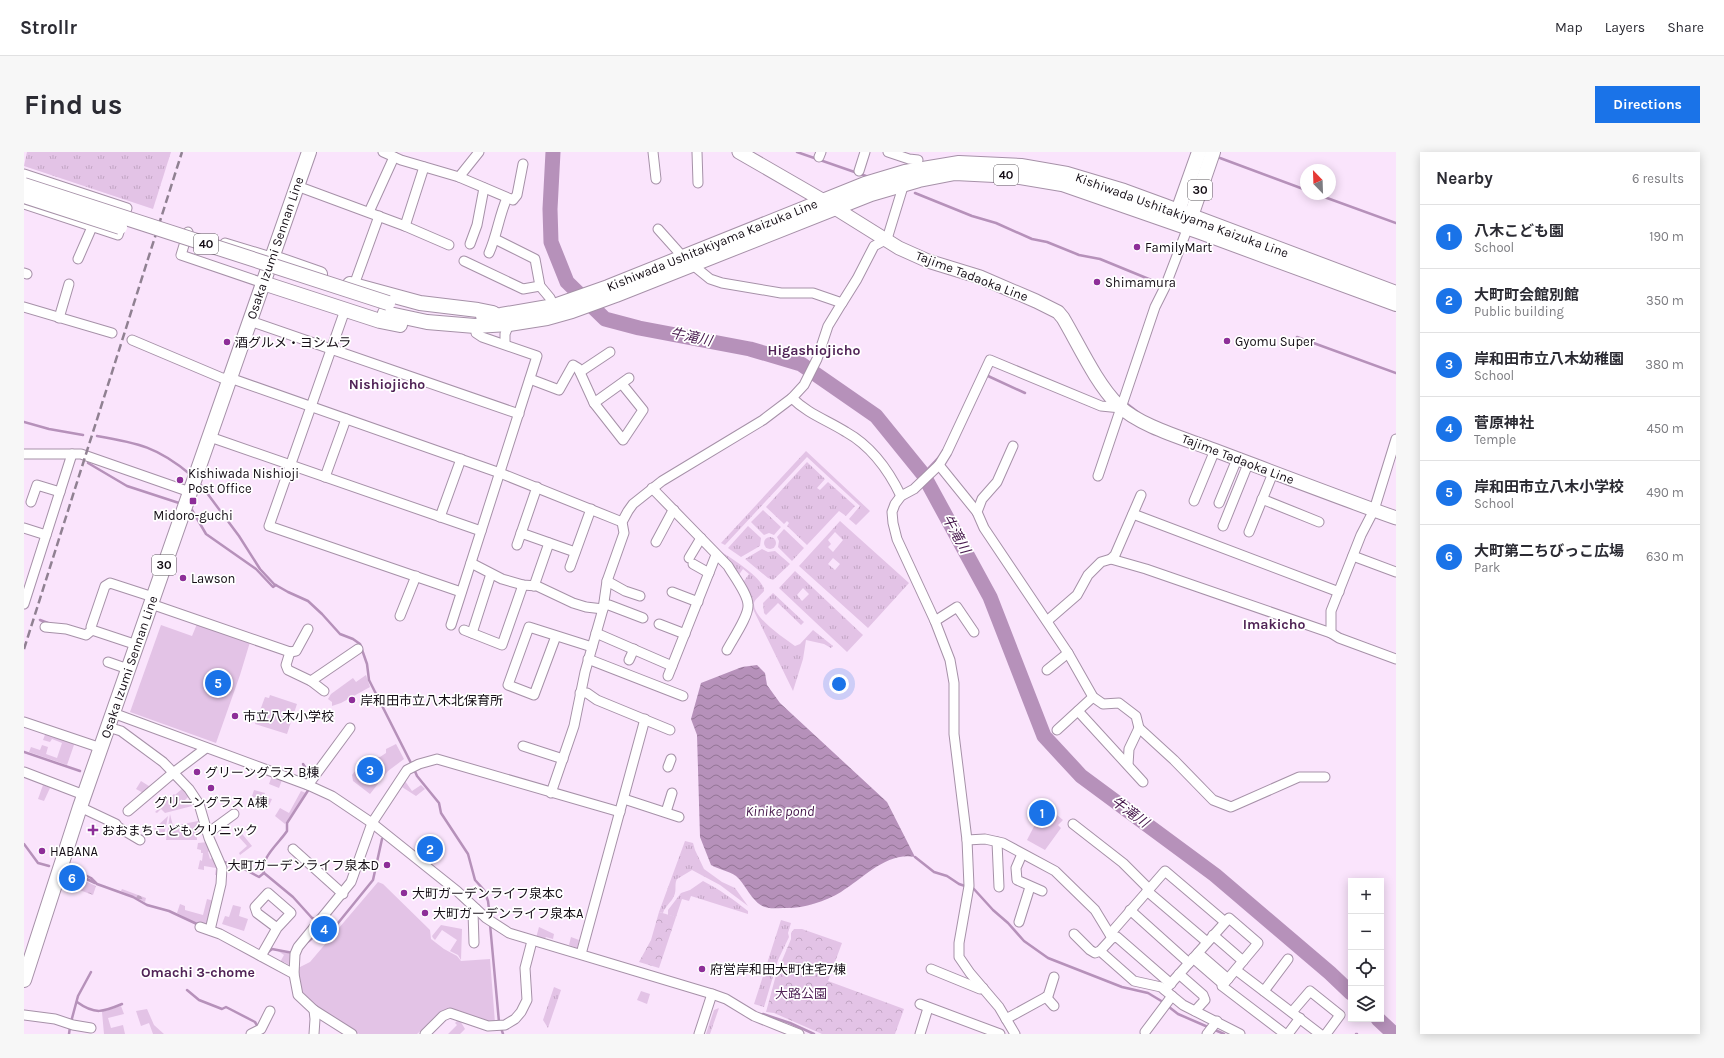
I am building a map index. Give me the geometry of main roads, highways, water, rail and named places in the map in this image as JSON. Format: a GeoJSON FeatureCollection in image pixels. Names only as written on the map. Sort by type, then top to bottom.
{"type":"FeatureCollection","features":[{"type":"Feature","properties":{"kind":"main road","name":"Osaka Izumi Sennan Line"},"geometry":{"type":"LineString","coordinates":[[24,980],[30,956],[100,748],[309,152]]}},
{"type":"Feature","properties":{"kind":"main road","name":"Tajime Tadaoka Line"},"geometry":{"type":"LineString","coordinates":[[739,152],[887,239],[899,248],[928,261],[980,277],[1058,312],[1099,380],[1121,408],[1148,424],[1273,473],[1396,518]]}},
{"type":"Feature","properties":{"kind":"main road","name":"30"},"geometry":{"type":"LineString","coordinates":[[1186,218],[1199,152]]}},
{"type":"Feature","properties":{"kind":"main road","name":"30"},"geometry":{"type":"LineString","coordinates":[[1186,218],[1213,152]]}},
{"type":"Feature","properties":{"kind":"main road","name":"Kishiwada Ushitakiyama Kaizuka Line"},"geometry":{"type":"LineString","coordinates":[[503,321],[563,306],[612,291],[828,204],[871,194],[918,165],[959,163],[1021,166],[1067,174],[1124,191],[1396,304]]}},
{"type":"Feature","properties":{"kind":"main road","name":"Kishiwada Ushitakiyama Kaizuka Line"},"geometry":{"type":"LineString","coordinates":[[918,165],[955,173],[1014,176],[1062,184],[1186,218],[1396,293]]}},
{"type":"Feature","properties":{"kind":"main road","name":"Kishiwada Ushitakiyama Kaizuka Line"},"geometry":{"type":"LineString","coordinates":[[24,185],[386,308]]}},
{"type":"Feature","properties":{"kind":"main road","name":"Kishiwada Ushitakiyama Kaizuka Line"},"geometry":{"type":"LineString","coordinates":[[24,196],[386,308],[403,308],[452,316],[503,321],[547,318],[563,306]]}},
{"type":"Feature","properties":{"kind":"main road"},"geometry":{"type":"LineString","coordinates":[[272,257],[354,286],[420,303],[478,310],[503,321]]}},
{"type":"Feature","properties":{"kind":"main road"},"geometry":{"type":"LineString","coordinates":[[263,282],[380,321],[418,329],[450,332],[476,332],[503,321]]}},
{"type":"Feature","properties":{"kind":"water","name":"Kinike pond"},"geometry":{"type":"Polygon","coordinates":[[[757,665],[765,673],[767,685],[780,703],[887,802],[915,857],[904,856],[894,858],[876,867],[834,896],[813,904],[790,908],[769,908],[760,905],[736,876],[711,865],[700,837],[697,735],[691,719],[701,683],[742,667],[757,665]]]}},
{"type":"Feature","properties":{"kind":"waterway","name":"牛滝川"},"geometry":{"type":"LineString","coordinates":[[553,152],[550,209],[551,242],[567,282],[605,319],[639,328],[750,349],[801,364],[876,416],[923,474],[990,597],[1044,736],[1081,776],[1215,875],[1348,990]]}},
{"type":"Feature","properties":{"kind":"waterway"},"geometry":{"type":"LineString","coordinates":[[797,152],[866,176]]}},
{"type":"Feature","properties":{"kind":"waterway"},"geometry":{"type":"LineString","coordinates":[[1220,158],[1300,188]]}},
{"type":"Feature","properties":{"kind":"waterway"},"geometry":{"type":"LineString","coordinates":[[915,193],[972,216],[996,223],[1032,239],[1047,242],[1079,255],[1100,259],[1161,284]]}},
{"type":"Feature","properties":{"kind":"waterway"},"geometry":{"type":"LineString","coordinates":[[1333,200],[1396,223]]}},
{"type":"Feature","properties":{"kind":"waterway"},"geometry":{"type":"LineString","coordinates":[[1297,337],[1396,373]]}},
{"type":"Feature","properties":{"kind":"waterway"},"geometry":{"type":"LineString","coordinates":[[988,376],[1025,393]]}},
{"type":"Feature","properties":{"kind":"waterway"},"geometry":{"type":"LineString","coordinates":[[1126,403],[1139,413]]}},
{"type":"Feature","properties":{"kind":"waterway"},"geometry":{"type":"LineString","coordinates":[[24,422],[49,429],[83,435]]}},
{"type":"Feature","properties":{"kind":"waterway"},"geometry":{"type":"LineString","coordinates":[[97,436],[136,444],[158,452],[191,475]]}},
{"type":"Feature","properties":{"kind":"waterway"},"geometry":{"type":"LineString","coordinates":[[923,474],[940,456]]}},
{"type":"Feature","properties":{"kind":"waterway"},"geometry":{"type":"LineString","coordinates":[[88,463],[127,486],[179,503]]}},
{"type":"Feature","properties":{"kind":"waterway"},"geometry":{"type":"LineString","coordinates":[[201,485],[239,536],[260,569],[274,584],[308,601],[340,634],[353,639],[360,644],[367,664],[369,680],[412,765]]}},
{"type":"Feature","properties":{"kind":"waterway"},"geometry":{"type":"LineString","coordinates":[[192,510],[206,534],[256,569],[273,587],[276,585]]}},
{"type":"Feature","properties":{"kind":"waterway"},"geometry":{"type":"LineString","coordinates":[[40,620],[48,623]]}},
{"type":"Feature","properties":{"kind":"waterway"},"geometry":{"type":"LineString","coordinates":[[24,752],[80,771]]}},
{"type":"Feature","properties":{"kind":"waterway"},"geometry":{"type":"LineString","coordinates":[[302,778],[305,767],[303,764]]}},
{"type":"Feature","properties":{"kind":"waterway"},"geometry":{"type":"LineString","coordinates":[[414,769],[417,776],[439,803],[441,813],[468,854],[475,880],[484,890],[488,901],[490,917]]}},
{"type":"Feature","properties":{"kind":"waterway"},"geometry":{"type":"LineString","coordinates":[[305,944],[328,925],[312,918],[293,897],[264,873],[263,868],[267,856],[287,831],[287,823],[309,789]]}},
{"type":"Feature","properties":{"kind":"waterway"},"geometry":{"type":"LineString","coordinates":[[328,925],[334,928],[373,880],[382,839]]}},
{"type":"Feature","properties":{"kind":"waterway"},"geometry":{"type":"LineString","coordinates":[[24,844],[38,863],[49,866]]}},
{"type":"Feature","properties":{"kind":"waterway"},"geometry":{"type":"LineString","coordinates":[[915,857],[934,872],[947,876],[965,886]]}},
{"type":"Feature","properties":{"kind":"waterway"},"geometry":{"type":"LineString","coordinates":[[221,861],[244,869],[259,877],[264,873]]}},
{"type":"Feature","properties":{"kind":"waterway"},"geometry":{"type":"LineString","coordinates":[[67,866],[91,878],[97,884],[133,897],[147,905],[169,911],[199,925]]}},
{"type":"Feature","properties":{"kind":"waterway"},"geometry":{"type":"LineString","coordinates":[[66,869],[95,883]]}},
{"type":"Feature","properties":{"kind":"waterway"},"geometry":{"type":"LineString","coordinates":[[973,888],[1024,941],[1048,958],[1122,987],[1148,993],[1163,1002]]}},
{"type":"Feature","properties":{"kind":"waterway"},"geometry":{"type":"LineString","coordinates":[[490,924],[499,1022],[503,1034]]}},
{"type":"Feature","properties":{"kind":"waterway"},"geometry":{"type":"LineString","coordinates":[[267,953],[272,949],[293,953]]}},
{"type":"Feature","properties":{"kind":"waterway"},"geometry":{"type":"LineString","coordinates":[[71,1022],[78,996],[91,972]]}},
{"type":"Feature","properties":{"kind":"waterway"},"geometry":{"type":"LineString","coordinates":[[187,990],[199,1000],[222,1009],[226,1007],[255,1022],[262,1034]]}},
{"type":"Feature","properties":{"kind":"waterway"},"geometry":{"type":"LineString","coordinates":[[77,1002],[89,1009],[99,1011],[122,1004]]}},
{"type":"Feature","properties":{"kind":"waterway"},"geometry":{"type":"LineString","coordinates":[[1169,1007],[1178,1014],[1208,1027]]}},
{"type":"Feature","properties":{"kind":"waterway"},"geometry":{"type":"LineString","coordinates":[[763,1014],[790,1023],[814,1034]]}},
{"type":"Feature","properties":{"kind":"waterway","name":"牛滝川"},"geometry":{"type":"LineString","coordinates":[[1381,1022],[1394,1034]]}},
{"type":"Feature","properties":{"kind":"waterway"},"geometry":{"type":"LineString","coordinates":[[69,1034],[70,1027]]}},
{"type":"Feature","properties":{"kind":"waterway"},"geometry":{"type":"LineString","coordinates":[[1215,1030],[1224,1034]]}},
{"type":"Feature","properties":{"kind":"railway"},"geometry":{"type":"LineString","coordinates":[[24,649],[182,152]]}},
{"type":"Feature","properties":{"kind":"place","name":"FamilyMart"},"geometry":{"type":"Point","coordinates":[1137,247]}},
{"type":"Feature","properties":{"kind":"place","name":"Shimamura"},"geometry":{"type":"Point","coordinates":[1097,282]}},
{"type":"Feature","properties":{"kind":"place","name":"Gyomu Super"},"geometry":{"type":"Point","coordinates":[1227,341]}},
{"type":"Feature","properties":{"kind":"place","name":"酒グルメ・ヨシムラ"},"geometry":{"type":"Point","coordinates":[227,342]}},
{"type":"Feature","properties":{"kind":"place","name":"Kishiwada Nishioji Post Office"},"geometry":{"type":"Point","coordinates":[180,480]}},
{"type":"Feature","properties":{"kind":"place","name":"Midoro-guchi"},"geometry":{"type":"Point","coordinates":[193,501]}},
{"type":"Feature","properties":{"kind":"place","name":"Lawson"},"geometry":{"type":"Point","coordinates":[183,578]}},
{"type":"Feature","properties":{"kind":"place","name":"岸和田市立八木小学校"},"geometry":{"type":"Point","coordinates":[218,683]}},
{"type":"Feature","properties":{"kind":"place","name":"岸和田市立八木北保育所"},"geometry":{"type":"Point","coordinates":[352,700]}},
{"type":"Feature","properties":{"kind":"place","name":"市立八木小学校"},"geometry":{"type":"Point","coordinates":[235,716]}},
{"type":"Feature","properties":{"kind":"place","name":"岸和田市立八木幼稚園"},"geometry":{"type":"Point","coordinates":[370,770]}},
{"type":"Feature","properties":{"kind":"place","name":"グリーングラス B棟"},"geometry":{"type":"Point","coordinates":[197,772]}},
{"type":"Feature","properties":{"kind":"place","name":"グリーングラス A棟"},"geometry":{"type":"Point","coordinates":[211,788]}},
{"type":"Feature","properties":{"kind":"place","name":"八木こども園"},"geometry":{"type":"Point","coordinates":[1042,813]}},
{"type":"Feature","properties":{"kind":"place","name":"おおまちこどもクリニック"},"geometry":{"type":"Point","coordinates":[93,830]}},
{"type":"Feature","properties":{"kind":"place","name":"大町町会館別館"},"geometry":{"type":"Point","coordinates":[430,849]}},
{"type":"Feature","properties":{"kind":"place","name":"HABANA"},"geometry":{"type":"Point","coordinates":[42,851]}},
{"type":"Feature","properties":{"kind":"place","name":"大町ガーデンライフ泉本D"},"geometry":{"type":"Point","coordinates":[387,865]}},
{"type":"Feature","properties":{"kind":"place","name":"大町第二ちびっこ広場"},"geometry":{"type":"Point","coordinates":[72,878]}},
{"type":"Feature","properties":{"kind":"place","name":"大町ガーデンライフ泉本C"},"geometry":{"type":"Point","coordinates":[404,893]}},
{"type":"Feature","properties":{"kind":"place","name":"大町ガーデンライフ泉本A"},"geometry":{"type":"Point","coordinates":[425,913]}},
{"type":"Feature","properties":{"kind":"place","name":"菅原神社"},"geometry":{"type":"Point","coordinates":[324,929]}},
{"type":"Feature","properties":{"kind":"place","name":"府営岸和田大町住宅7棟"},"geometry":{"type":"Point","coordinates":[702,969]}},
{"type":"Feature","properties":{"kind":"district","name":"Higashiojicho"},"geometry":{"type":"Point","coordinates":[814,350]}},
{"type":"Feature","properties":{"kind":"district","name":"Nishiojicho"},"geometry":{"type":"Point","coordinates":[387,384]}},
{"type":"Feature","properties":{"kind":"district","name":"Imakicho"},"geometry":{"type":"Point","coordinates":[1274,624]}},
{"type":"Feature","properties":{"kind":"district","name":"Omachi 3-chome"},"geometry":{"type":"Point","coordinates":[198,972]}},
{"type":"Feature","properties":{"kind":"park label","name":"大路公園"},"geometry":{"type":"Point","coordinates":[801,993]}}]}
